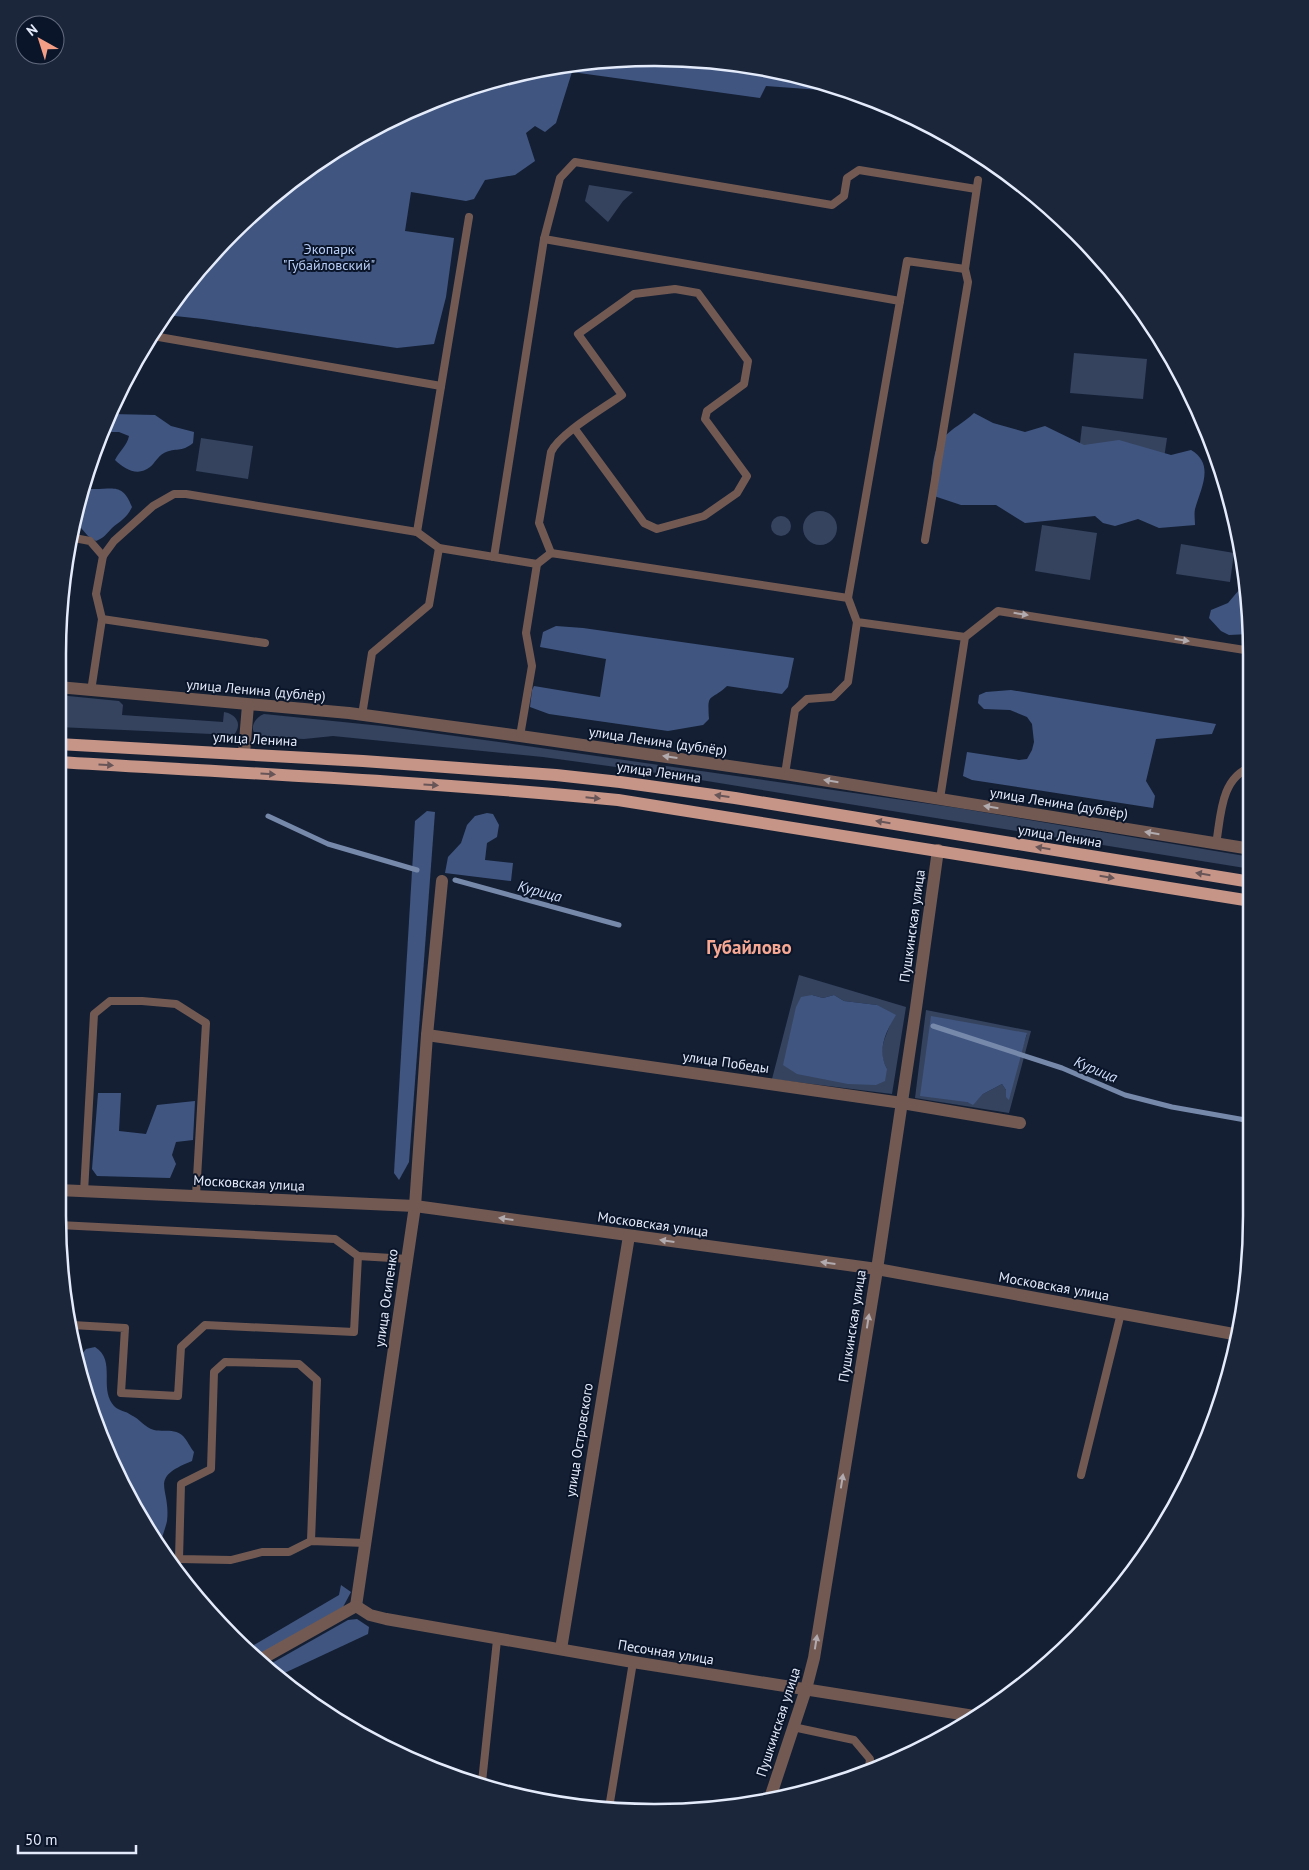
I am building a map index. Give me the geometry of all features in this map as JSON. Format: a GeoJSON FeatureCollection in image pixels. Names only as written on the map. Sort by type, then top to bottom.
{"type":"FeatureCollection","features":[{"type":"Feature","properties":{"kind":"main road","name":"улица Ленина"},"geometry":{"type":"LineString","coordinates":[[66,744],[244,754],[556,775],[649,785],[1243,881]]}},
{"type":"Feature","properties":{"kind":"main road"},"geometry":{"type":"LineString","coordinates":[[66,762],[320,777],[608,799],[656,805],[1243,900]]}},
{"type":"Feature","properties":{"kind":"street","name":"улица Ленина (дублёр)"},"geometry":{"type":"LineString","coordinates":[[66,688],[91,692],[362,715],[520,736],[785,774],[1243,848]]}},
{"type":"Feature","properties":{"kind":"street"},"geometry":{"type":"LineString","coordinates":[[244,754],[248,705]]}},
{"type":"Feature","properties":{"kind":"street","name":"Пушкинская улица"},"geometry":{"type":"LineString","coordinates":[[772,1791],[792,1727],[806,1690],[814,1658],[877,1269],[938,850]]}},
{"type":"Feature","properties":{"kind":"street","name":"улица Осипенко"},"geometry":{"type":"LineString","coordinates":[[356,1606],[415,1206],[427,1035],[442,881]]}},
{"type":"Feature","properties":{"kind":"street","name":"улица Победы"},"geometry":{"type":"LineString","coordinates":[[427,1035],[902,1103],[1020,1123]]}},
{"type":"Feature","properties":{"kind":"street","name":"Московская улица"},"geometry":{"type":"LineString","coordinates":[[66,1191],[415,1206],[877,1269],[1230,1333]]}},
{"type":"Feature","properties":{"kind":"street","name":"улица Островского"},"geometry":{"type":"LineString","coordinates":[[561,1649],[628,1236]]}},
{"type":"Feature","properties":{"kind":"street"},"geometry":{"type":"LineString","coordinates":[[266,1657],[356,1606]]}},
{"type":"Feature","properties":{"kind":"street","name":"Песочная улица"},"geometry":{"type":"LineString","coordinates":[[356,1606],[370,1615],[378,1617],[497,1640],[966,1715]]}},
{"type":"Feature","properties":{"kind":"lane"},"geometry":{"type":"LineString","coordinates":[[494,557],[544,239],[560,178],[575,162],[832,205],[844,196],[847,178],[859,170],[976,189]]}},
{"type":"Feature","properties":{"kind":"lane"},"geometry":{"type":"LineString","coordinates":[[925,540],[968,282],[964,269],[978,180]]}},
{"type":"Feature","properties":{"kind":"lane"},"geometry":{"type":"LineString","coordinates":[[417,532],[469,217]]}},
{"type":"Feature","properties":{"kind":"lane"},"geometry":{"type":"LineString","coordinates":[[544,239],[900,301]]}},
{"type":"Feature","properties":{"kind":"lane"},"geometry":{"type":"LineString","coordinates":[[785,774],[795,710],[807,699],[832,697],[848,682],[857,622],[848,598],[907,261],[964,269]]}},
{"type":"Feature","properties":{"kind":"lane"},"geometry":{"type":"LineString","coordinates":[[551,553],[539,523],[551,452],[556,443],[575,429],[622,395],[578,334],[634,294],[676,289],[698,293],[748,360],[744,384],[707,411],[706,419],[747,476],[737,493],[704,516],[657,529],[644,523],[575,429]]}},
{"type":"Feature","properties":{"kind":"lane"},"geometry":{"type":"LineString","coordinates":[[159,337],[441,386]]}},
{"type":"Feature","properties":{"kind":"lane"},"geometry":{"type":"LineString","coordinates":[[91,692],[102,618],[96,594],[103,556],[114,541],[147,512],[174,494],[186,494],[417,532],[439,548],[537,564]]}},
{"type":"Feature","properties":{"kind":"lane"},"geometry":{"type":"LineString","coordinates":[[78,539],[90,541],[103,556]]}},
{"type":"Feature","properties":{"kind":"lane"},"geometry":{"type":"LineString","coordinates":[[362,715],[372,653],[429,605],[439,548]]}},
{"type":"Feature","properties":{"kind":"lane"},"geometry":{"type":"LineString","coordinates":[[520,736],[532,666],[526,633],[537,564],[551,553],[848,598]]}},
{"type":"Feature","properties":{"kind":"lane"},"geometry":{"type":"LineString","coordinates":[[940,798],[965,637],[998,611],[1243,650]]}},
{"type":"Feature","properties":{"kind":"lane"},"geometry":{"type":"LineString","coordinates":[[102,618],[265,643]]}},
{"type":"Feature","properties":{"kind":"lane"},"geometry":{"type":"LineString","coordinates":[[857,622],[965,637]]}},
{"type":"Feature","properties":{"kind":"lane"},"geometry":{"type":"LineString","coordinates":[[1216,844],[1224,794],[1243,773]]}},
{"type":"Feature","properties":{"kind":"lane"},"geometry":{"type":"LineString","coordinates":[[84,1192],[94,1014],[110,1001],[142,1001],[176,1004],[206,1024],[196,1195]]}},
{"type":"Feature","properties":{"kind":"lane"},"geometry":{"type":"LineString","coordinates":[[66,1225],[335,1239],[358,1256],[408,1258]]}},
{"type":"Feature","properties":{"kind":"lane"},"geometry":{"type":"LineString","coordinates":[[77,1325],[125,1328],[121,1393],[178,1396],[181,1347],[205,1325],[354,1332],[358,1256]]}},
{"type":"Feature","properties":{"kind":"lane"},"geometry":{"type":"LineString","coordinates":[[1082,1475],[1121,1313]]}},
{"type":"Feature","properties":{"kind":"lane"},"geometry":{"type":"LineString","coordinates":[[311,1541],[317,1380],[299,1364],[225,1362],[214,1372],[211,1468],[181,1484],[179,1559],[231,1560],[262,1552],[289,1552],[311,1541],[365,1543]]}},
{"type":"Feature","properties":{"kind":"lane"},"geometry":{"type":"LineString","coordinates":[[482,1778],[497,1640]]}},
{"type":"Feature","properties":{"kind":"lane"},"geometry":{"type":"LineString","coordinates":[[610,1802],[633,1662]]}},
{"type":"Feature","properties":{"kind":"lane"},"geometry":{"type":"LineString","coordinates":[[792,1727],[854,1740],[870,1759],[869,1763]]}},
{"type":"Feature","properties":{"kind":"shaded area"},"geometry":{"type":"Polygon","coordinates":[[[589,185],[633,192],[623,201],[608,222],[585,201],[589,185]]]}},
{"type":"Feature","properties":{"kind":"shaded area"},"geometry":{"type":"Polygon","coordinates":[[[1074,353],[1147,359],[1143,399],[1070,393],[1074,353]]]}},
{"type":"Feature","properties":{"kind":"shaded area"},"geometry":{"type":"Polygon","coordinates":[[[1082,426],[1167,438],[1162,472],[1078,460],[1082,426]]]}},
{"type":"Feature","properties":{"kind":"shaded area"},"geometry":{"type":"Polygon","coordinates":[[[201,438],[253,446],[248,479],[196,471],[201,438]]]}},
{"type":"Feature","properties":{"kind":"shaded area"},"geometry":{"type":"Polygon","coordinates":[[[820,511],[827,512],[832,516],[836,521],[836,535],[832,540],[827,544],[820,545],[813,544],[808,540],[804,535],[803,528],[804,521],[808,516],[813,512],[820,511]]]}},
{"type":"Feature","properties":{"kind":"shaded area"},"geometry":{"type":"Polygon","coordinates":[[[781,516],[788,519],[791,526],[788,533],[781,536],[774,533],[771,526],[774,519],[781,516]]]}},
{"type":"Feature","properties":{"kind":"shaded area"},"geometry":{"type":"Polygon","coordinates":[[[1042,525],[1097,533],[1090,580],[1035,571],[1042,525]]]}},
{"type":"Feature","properties":{"kind":"shaded area"},"geometry":{"type":"Polygon","coordinates":[[[1181,544],[1233,553],[1230,582],[1176,574],[1181,544]]]}},
{"type":"Feature","properties":{"kind":"shaded area"},"geometry":{"type":"Polygon","coordinates":[[[66,696],[119,701],[123,705],[122,715],[223,722],[224,712],[232,715],[237,720],[238,727],[234,735],[66,727],[66,696]]]}},
{"type":"Feature","properties":{"kind":"shaded area"},"geometry":{"type":"Polygon","coordinates":[[[264,714],[382,726],[958,808],[1243,856],[1243,868],[645,771],[543,757],[333,736],[304,739],[261,737],[253,729],[255,722],[264,714]]]}},
{"type":"Feature","properties":{"kind":"shaded area"},"geometry":{"type":"Polygon","coordinates":[[[799,975],[906,1007],[892,1094],[772,1079],[799,975]],[[812,995],[887,1069],[882,1052],[890,1025],[877,1005],[844,1001],[834,995],[823,998],[812,995]]]}},
{"type":"Feature","properties":{"kind":"shaded area"},"geometry":{"type":"Polygon","coordinates":[[[926,1010],[1031,1031],[1009,1113],[915,1098],[926,1010]],[[1027,1034],[967,1102],[973,1104],[983,1094],[1002,1084],[1006,1090],[1006,1097],[1027,1034]]]}},
{"type":"Feature","properties":{"kind":"green space","name":"Экопарк \"Губайловский\""},"geometry":{"type":"Polygon","coordinates":[[[654,66],[693,68],[731,71],[820,90],[766,86],[760,98],[572,72],[654,66]]]}},
{"type":"Feature","properties":{"kind":"green space","name":"Экопарк \"Губайловский\""},"geometry":{"type":"Polygon","coordinates":[[[572,72],[556,123],[545,132],[535,126],[526,133],[535,161],[515,175],[485,180],[474,199],[466,201],[411,192],[405,231],[454,238],[446,297],[434,344],[397,348],[174,316],[212,267],[239,239],[267,212],[328,165],[394,127],[465,97],[502,86],[572,72]]]}},
{"type":"Feature","properties":{"kind":"green space"},"geometry":{"type":"Polygon","coordinates":[[[974,413],[993,423],[1025,432],[1045,426],[1084,445],[1119,440],[1171,455],[1191,450],[1203,462],[1204,469],[1203,485],[1195,509],[1195,525],[1159,528],[1138,519],[1115,526],[1103,523],[1095,516],[1025,523],[996,505],[961,505],[931,495],[934,457],[939,443],[947,434],[974,413]]]}},
{"type":"Feature","properties":{"kind":"green space"},"geometry":{"type":"Polygon","coordinates":[[[118,414],[155,415],[171,426],[194,432],[193,443],[185,448],[164,453],[145,470],[136,472],[131,471],[115,460],[127,443],[129,436],[119,432],[110,432],[118,414]]]}},
{"type":"Feature","properties":{"kind":"green space"},"geometry":{"type":"Polygon","coordinates":[[[90,487],[91,489],[116,489],[124,494],[132,507],[128,514],[96,541],[88,536],[81,527],[90,487]]]}},
{"type":"Feature","properties":{"kind":"green space"},"geometry":{"type":"Polygon","coordinates":[[[1239,590],[1242,634],[1229,635],[1221,631],[1209,618],[1211,610],[1228,603],[1239,590]]]}},
{"type":"Feature","properties":{"kind":"green space"},"geometry":{"type":"Polygon","coordinates":[[[556,626],[583,628],[794,658],[788,687],[782,694],[727,686],[709,700],[709,719],[703,725],[668,731],[549,714],[530,707],[534,686],[600,697],[606,659],[540,647],[543,632],[556,626]]]}},
{"type":"Feature","properties":{"kind":"green space"},"geometry":{"type":"Polygon","coordinates":[[[1011,690],[1216,724],[1212,734],[1156,739],[1146,781],[1155,796],[1153,808],[972,780],[963,776],[967,752],[1019,760],[1027,759],[1034,742],[1032,724],[1027,717],[1010,710],[984,709],[978,703],[979,695],[986,692],[1011,690]]]}},
{"type":"Feature","properties":{"kind":"green space"},"geometry":{"type":"Polygon","coordinates":[[[427,811],[435,812],[409,1162],[399,1180],[394,1173],[415,821],[427,811]]]}},
{"type":"Feature","properties":{"kind":"green space"},"geometry":{"type":"Polygon","coordinates":[[[487,813],[493,814],[499,825],[497,837],[487,843],[485,860],[513,863],[511,881],[445,873],[448,857],[461,843],[467,825],[475,816],[487,813]]]}},
{"type":"Feature","properties":{"kind":"green space"},"geometry":{"type":"Polygon","coordinates":[[[812,995],[823,998],[834,995],[844,1001],[877,1005],[896,1015],[886,1035],[883,1048],[884,1062],[887,1069],[885,1081],[876,1085],[848,1084],[797,1074],[783,1065],[796,1007],[801,997],[812,995]]]}},
{"type":"Feature","properties":{"kind":"green space"},"geometry":{"type":"Polygon","coordinates":[[[931,1016],[1027,1033],[1009,1100],[1006,1097],[1006,1090],[1002,1084],[983,1094],[973,1105],[967,1102],[920,1096],[931,1016]]]}},
{"type":"Feature","properties":{"kind":"green space"},"geometry":{"type":"Polygon","coordinates":[[[98,1093],[121,1093],[119,1131],[146,1134],[157,1105],[195,1101],[193,1140],[176,1142],[172,1155],[176,1164],[170,1178],[97,1176],[92,1169],[98,1093]]]}},
{"type":"Feature","properties":{"kind":"green space"},"geometry":{"type":"Polygon","coordinates":[[[95,1347],[105,1360],[107,1391],[109,1399],[114,1406],[151,1429],[173,1431],[180,1434],[194,1452],[192,1461],[178,1467],[165,1479],[167,1521],[162,1537],[145,1510],[111,1441],[97,1405],[86,1368],[83,1353],[86,1349],[95,1347]]]}},
{"type":"Feature","properties":{"kind":"green space"},"geometry":{"type":"Polygon","coordinates":[[[341,1585],[351,1592],[343,1607],[262,1653],[254,1645],[339,1595],[341,1585]]]}},
{"type":"Feature","properties":{"kind":"green space"},"geometry":{"type":"Polygon","coordinates":[[[357,1619],[369,1627],[368,1634],[285,1673],[273,1663],[348,1620],[357,1619]]]}},
{"type":"Feature","properties":{"kind":"waterway","name":"Курица"},"geometry":{"type":"LineString","coordinates":[[268,816],[328,844],[417,870]]}},
{"type":"Feature","properties":{"kind":"waterway","name":"Курица"},"geometry":{"type":"LineString","coordinates":[[455,880],[619,925]]}},
{"type":"Feature","properties":{"kind":"waterway","name":"Курица"},"geometry":{"type":"LineString","coordinates":[[933,1026],[1062,1068],[1125,1095],[1172,1107],[1243,1120]]}},
{"type":"Feature","properties":{"kind":"district","name":"Губайлово"},"geometry":{"type":"Point","coordinates":[749,947]}}]}
